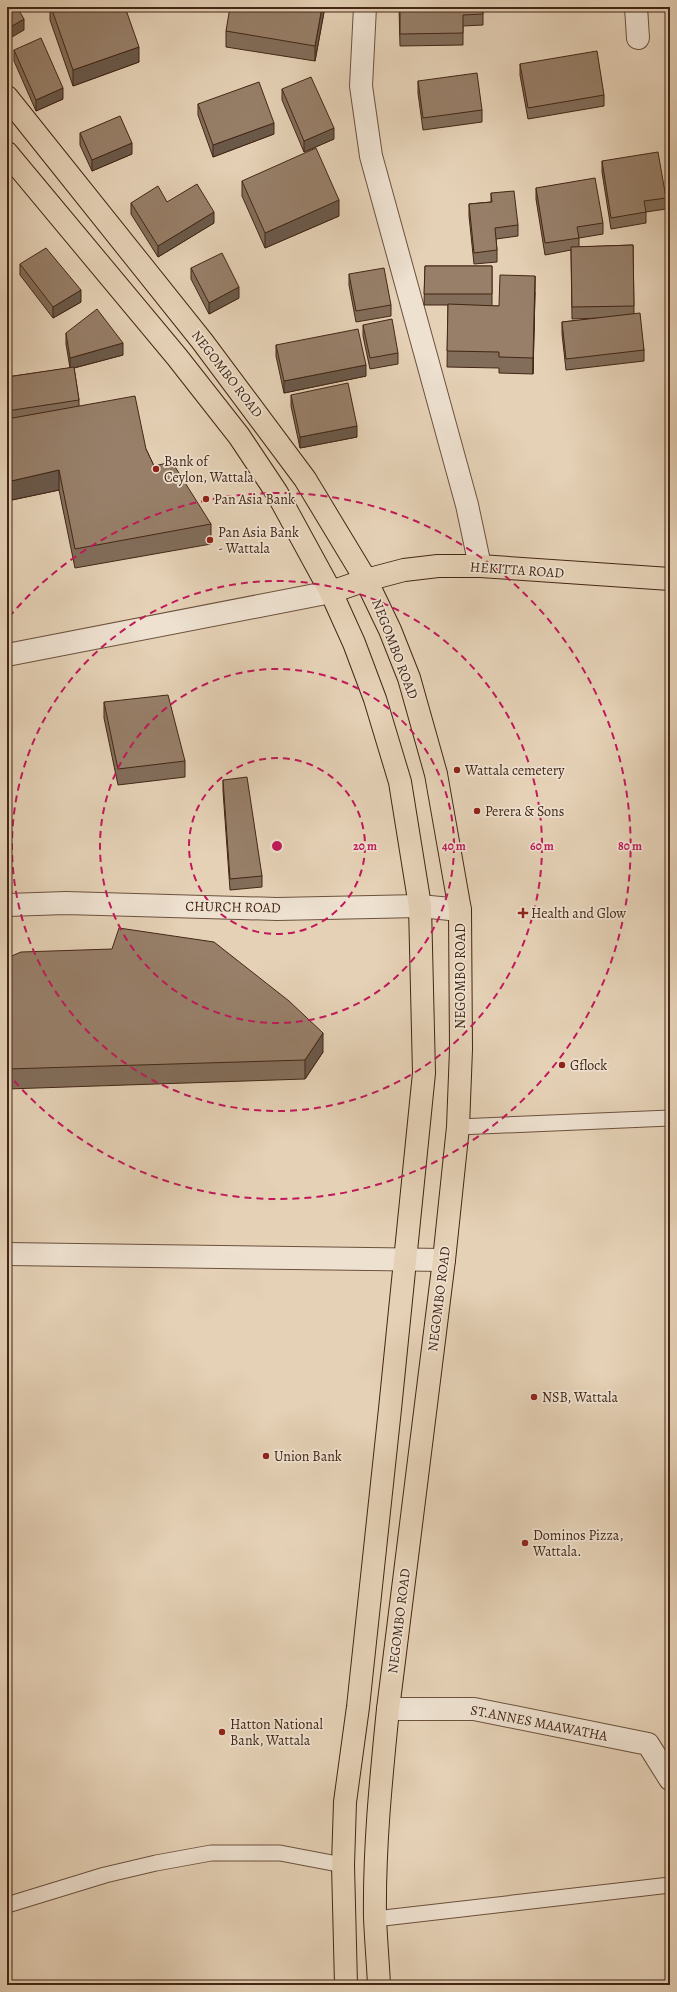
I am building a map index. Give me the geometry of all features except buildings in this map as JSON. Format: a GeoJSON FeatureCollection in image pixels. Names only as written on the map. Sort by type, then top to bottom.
{"type":"FeatureCollection","features":[{"type":"Feature","properties":{"kind":"main road","name":"NEGOMBO ROAD"},"geometry":{"type":"LineString","coordinates":[[7,97],[198,335],[305,478],[366,580],[390,630],[409,678],[436,774],[460,910],[461,1049],[458,1127],[444,1260],[388,1709],[377,1836],[375,1919],[379,1985]]}},
{"type":"Feature","properties":{"kind":"main road","name":"NEGOMBO ROAD"},"geometry":{"type":"LineString","coordinates":[[7,153],[177,357],[239,436],[277,493],[331,592],[354,643],[372,692],[400,782],[420,906],[424,1073],[406,1259],[358,1700],[345,1802],[343,1865],[346,1985]]}},
{"type":"Feature","properties":{"kind":"main road","name":"HEKITTA ROAD"},"geometry":{"type":"LineString","coordinates":[[331,592],[366,580],[404,570],[438,566],[480,566],[670,579]]}},
{"type":"Feature","properties":{"kind":"street"},"geometry":{"type":"LineString","coordinates":[[365,7],[361,86],[371,156],[467,505],[480,566]]}},
{"type":"Feature","properties":{"kind":"street"},"geometry":{"type":"LineString","coordinates":[[636,7],[638,38]]}},
{"type":"Feature","properties":{"kind":"street"},"geometry":{"type":"LineString","coordinates":[[7,655],[331,592]]}},
{"type":"Feature","properties":{"kind":"street","name":"CHURCH ROAD"},"geometry":{"type":"LineString","coordinates":[[7,905],[66,903],[277,909],[420,906],[460,910]]}},
{"type":"Feature","properties":{"kind":"street"},"geometry":{"type":"LineString","coordinates":[[7,1254],[444,1260]]}},
{"type":"Feature","properties":{"kind":"street","name":"ST.ANNES MAAWATHA"},"geometry":{"type":"LineString","coordinates":[[388,1709],[474,1709],[648,1744],[670,1779]]}},
{"type":"Feature","properties":{"kind":"lane"},"geometry":{"type":"LineString","coordinates":[[458,1127],[670,1118]]}},
{"type":"Feature","properties":{"kind":"lane"},"geometry":{"type":"LineString","coordinates":[[7,1905],[105,1875],[156,1863],[211,1854],[280,1853],[343,1865]]}},
{"type":"Feature","properties":{"kind":"lane"},"geometry":{"type":"LineString","coordinates":[[375,1919],[670,1885]]}},
{"type":"Feature","properties":{"kind":"place","name":"Bank of Ceylon, Wattala"},"geometry":{"type":"Point","coordinates":[156,469]}},
{"type":"Feature","properties":{"kind":"place","name":"Pan Asia Bank"},"geometry":{"type":"Point","coordinates":[206,499]}},
{"type":"Feature","properties":{"kind":"place","name":"Pan Asia Bank - Wattala"},"geometry":{"type":"Point","coordinates":[210,540]}},
{"type":"Feature","properties":{"kind":"place","name":"Wattala cemetery"},"geometry":{"type":"Point","coordinates":[457,770]}},
{"type":"Feature","properties":{"kind":"place","name":"Perera & Sons"},"geometry":{"type":"Point","coordinates":[477,811]}},
{"type":"Feature","properties":{"kind":"place","name":"Health and Glow"},"geometry":{"type":"Point","coordinates":[523,913]}},
{"type":"Feature","properties":{"kind":"place","name":"Gflock"},"geometry":{"type":"Point","coordinates":[562,1065]}},
{"type":"Feature","properties":{"kind":"place","name":"NSB, Wattala"},"geometry":{"type":"Point","coordinates":[534,1397]}},
{"type":"Feature","properties":{"kind":"place","name":"Union Bank"},"geometry":{"type":"Point","coordinates":[266,1456]}},
{"type":"Feature","properties":{"kind":"place","name":"Dominos Pizza, Wattala."},"geometry":{"type":"Point","coordinates":[525,1543]}},
{"type":"Feature","properties":{"kind":"place","name":"Hatton National Bank, Wattala"},"geometry":{"type":"Point","coordinates":[222,1732]}}]}
